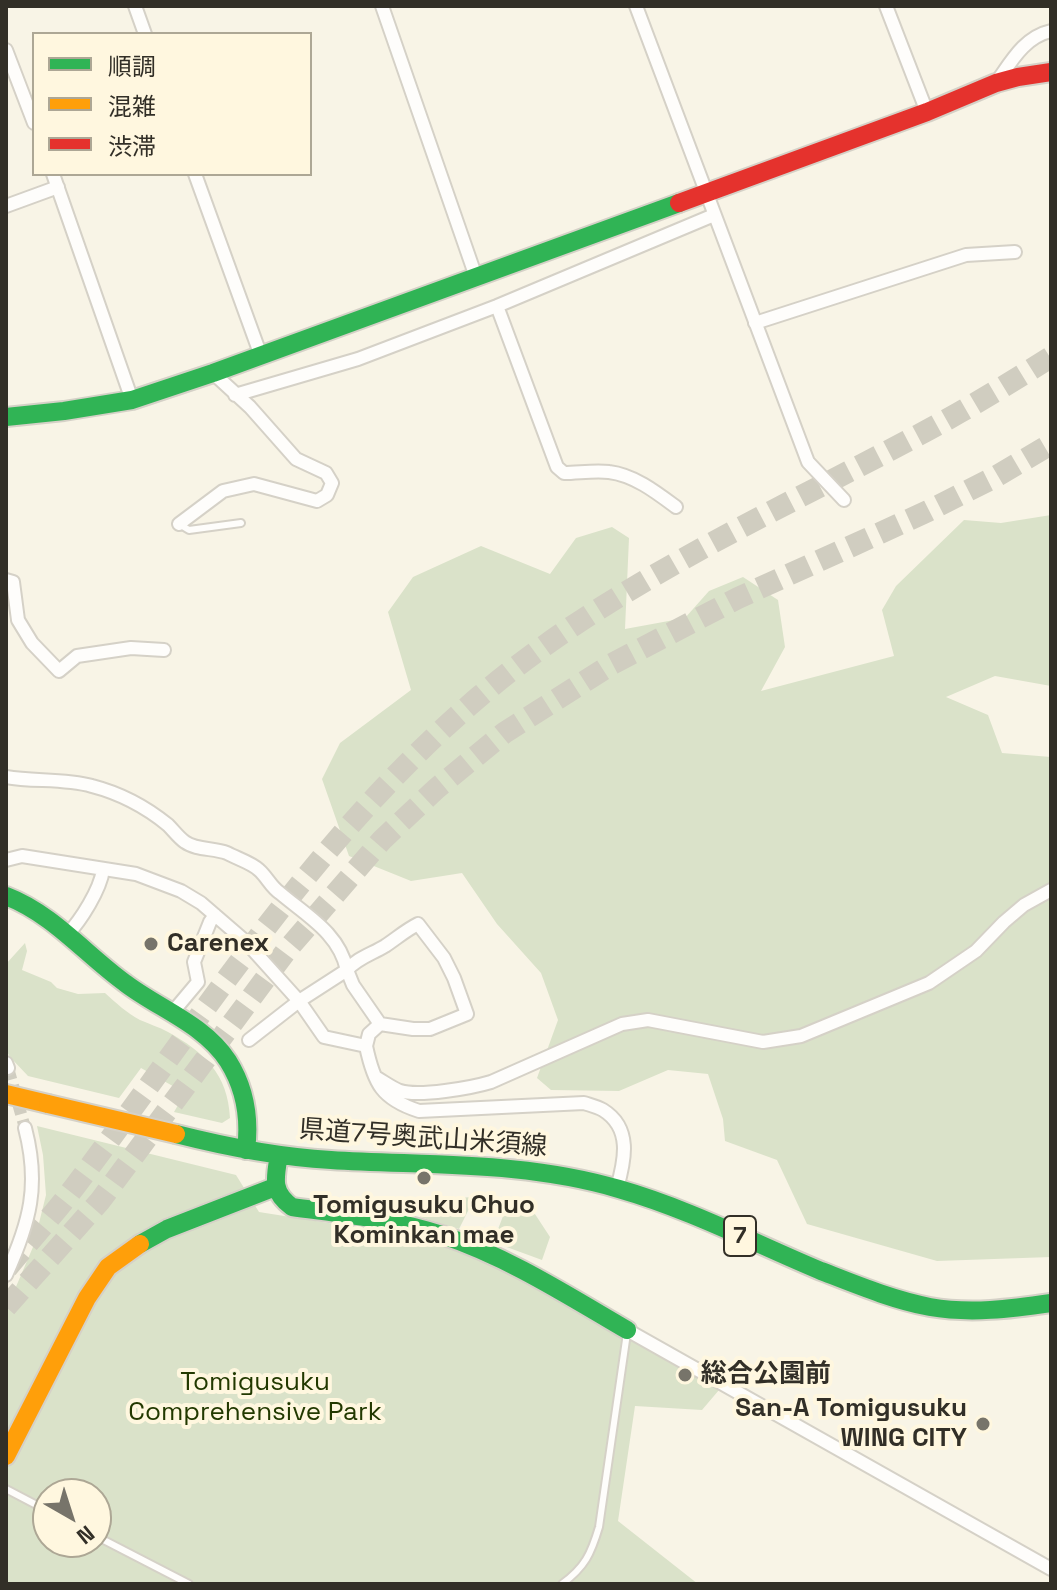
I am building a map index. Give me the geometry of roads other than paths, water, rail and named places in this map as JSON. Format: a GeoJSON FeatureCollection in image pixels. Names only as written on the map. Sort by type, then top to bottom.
{"type":"FeatureCollection","features":[{"type":"Feature","properties":{"kind":"street"},"geometry":{"type":"LineString","coordinates":[[135,6],[144,32]]}},
{"type":"Feature","properties":{"kind":"street"},"geometry":{"type":"LineString","coordinates":[[382,6],[476,277]]}},
{"type":"Feature","properties":{"kind":"street"},"geometry":{"type":"LineString","coordinates":[[636,6],[808,462],[844,500]]}},
{"type":"Feature","properties":{"kind":"street"},"geometry":{"type":"LineString","coordinates":[[886,6],[927,112]]}},
{"type":"Feature","properties":{"kind":"street"},"geometry":{"type":"LineString","coordinates":[[996,83],[1023,46],[1042,33],[1051,31]]}},
{"type":"Feature","properties":{"kind":"street"},"geometry":{"type":"LineString","coordinates":[[6,50],[32,118]]}},
{"type":"Feature","properties":{"kind":"street"},"geometry":{"type":"LineString","coordinates":[[6,417],[132,400],[261,356],[927,112],[996,83],[1051,72]]}},
{"type":"Feature","properties":{"kind":"street"},"geometry":{"type":"LineString","coordinates":[[196,176],[261,356]]}},
{"type":"Feature","properties":{"kind":"street"},"geometry":{"type":"LineString","coordinates":[[6,206],[56,180],[132,400]]}},
{"type":"Feature","properties":{"kind":"street"},"geometry":{"type":"LineString","coordinates":[[235,395],[358,359],[497,306],[714,215]]}},
{"type":"Feature","properties":{"kind":"street"},"geometry":{"type":"LineString","coordinates":[[755,323],[966,255],[1015,252]]}},
{"type":"Feature","properties":{"kind":"street"},"geometry":{"type":"LineString","coordinates":[[497,306],[557,467],[564,473],[609,472],[629,478],[650,488],[676,507]]}},
{"type":"Feature","properties":{"kind":"street"},"geometry":{"type":"LineString","coordinates":[[179,524],[223,491],[254,484],[317,501],[327,495],[332,483],[326,473],[296,459],[250,407],[213,373]]}},
{"type":"Feature","properties":{"kind":"street"},"geometry":{"type":"LineString","coordinates":[[6,580],[13,582],[18,620],[32,643],[59,671],[77,656],[131,648],[164,650]]}},
{"type":"Feature","properties":{"kind":"street"},"geometry":{"type":"LineString","coordinates":[[6,777],[55,780],[116,793],[148,811],[187,844],[223,852],[259,870],[279,893],[308,914],[333,940],[345,962],[347,970],[353,985],[380,1024],[430,1029],[467,1014],[444,958],[418,924],[353,963],[347,970],[299,1001],[249,1040]]}},
{"type":"Feature","properties":{"kind":"street"},"geometry":{"type":"LineString","coordinates":[[6,860],[22,856],[136,874],[181,891],[201,903],[245,941],[299,1001],[324,1037],[366,1046]]}},
{"type":"Feature","properties":{"kind":"street"},"geometry":{"type":"LineString","coordinates":[[67,935],[97,889],[103,870]]}},
{"type":"Feature","properties":{"kind":"street"},"geometry":{"type":"LineString","coordinates":[[374,1076],[402,1092],[476,1087],[622,1024],[648,1020],[763,1042],[801,1036],[929,983],[976,951],[1024,905],[1051,890]]}},
{"type":"Feature","properties":{"kind":"street"},"geometry":{"type":"LineString","coordinates":[[6,896],[41,911],[104,968],[212,1042],[233,1070],[247,1112],[249,1130],[246,1150]]}},
{"type":"Feature","properties":{"kind":"street"},"geometry":{"type":"LineString","coordinates":[[172,1013],[198,982],[194,962],[215,915]]}},
{"type":"Feature","properties":{"kind":"street"},"geometry":{"type":"LineString","coordinates":[[380,1024],[369,1034],[366,1046],[371,1069],[380,1088],[401,1105],[419,1111],[584,1103],[603,1110],[618,1124],[625,1141],[624,1163],[617,1188]]}},
{"type":"Feature","properties":{"kind":"street","name":"県道7号奥武山米須線"},"geometry":{"type":"LineString","coordinates":[[6,1094],[222,1145],[279,1155],[360,1162],[492,1166],[561,1176],[617,1188],[676,1208],[824,1272],[904,1301],[932,1307],[986,1310],[1051,1303]]}},
{"type":"Feature","properties":{"kind":"street"},"geometry":{"type":"LineString","coordinates":[[6,1275],[17,1250],[32,1198],[32,1154],[25,1128]]}},
{"type":"Feature","properties":{"kind":"street"},"geometry":{"type":"LineString","coordinates":[[279,1155],[275,1187],[280,1199],[292,1207],[393,1221],[445,1236],[509,1262],[1051,1569]]}},
{"type":"Feature","properties":{"kind":"street"},"geometry":{"type":"LineString","coordinates":[[6,1456],[87,1298],[108,1267],[133,1248],[167,1229],[275,1187]]}},
{"type":"Feature","properties":{"kind":"lane"},"geometry":{"type":"LineString","coordinates":[[179,524],[189,530],[241,523]]}},
{"type":"Feature","properties":{"kind":"lane"},"geometry":{"type":"LineString","coordinates":[[562,1584],[583,1566],[592,1551],[599,1527],[627,1330]]}},
{"type":"Feature","properties":{"kind":"lane"},"geometry":{"type":"LineString","coordinates":[[6,1489],[32,1503]]}},
{"type":"Feature","properties":{"kind":"lane"},"geometry":{"type":"LineString","coordinates":[[112,1544],[189,1584]]}},
{"type":"Feature","properties":{"kind":"tunnel"},"geometry":{"type":"LineString","coordinates":[[7,1268],[71,1192],[266,927],[316,865],[422,749],[480,696],[529,657],[634,588],[743,526],[947,420],[1051,357]]}},
{"type":"Feature","properties":{"kind":"tunnel"},"geometry":{"type":"LineString","coordinates":[[6,1307],[100,1201],[286,951],[382,840],[436,789],[504,733],[612,664],[738,598],[928,511],[1051,444]]}},
{"type":"Feature","properties":{"kind":"tunnel"},"geometry":{"type":"LineString","coordinates":[[8,1068],[25,1128]]}},
{"type":"Feature","properties":{"kind":"place","name":"Carenex"},"geometry":{"type":"Point","coordinates":[151,944]}},
{"type":"Feature","properties":{"kind":"place","name":"Tomigusuku Chuo Kominkan mae"},"geometry":{"type":"Point","coordinates":[424,1178]}},
{"type":"Feature","properties":{"kind":"place","name":"総合公園前"},"geometry":{"type":"Point","coordinates":[685,1375]}},
{"type":"Feature","properties":{"kind":"place","name":"San-A Tomigusuku WING CITY"},"geometry":{"type":"Point","coordinates":[983,1424]}},
{"type":"Feature","properties":{"kind":"park label","name":"Tomigusuku Comprehensive Park"},"geometry":{"type":"Point","coordinates":[255,1398]}}]}
